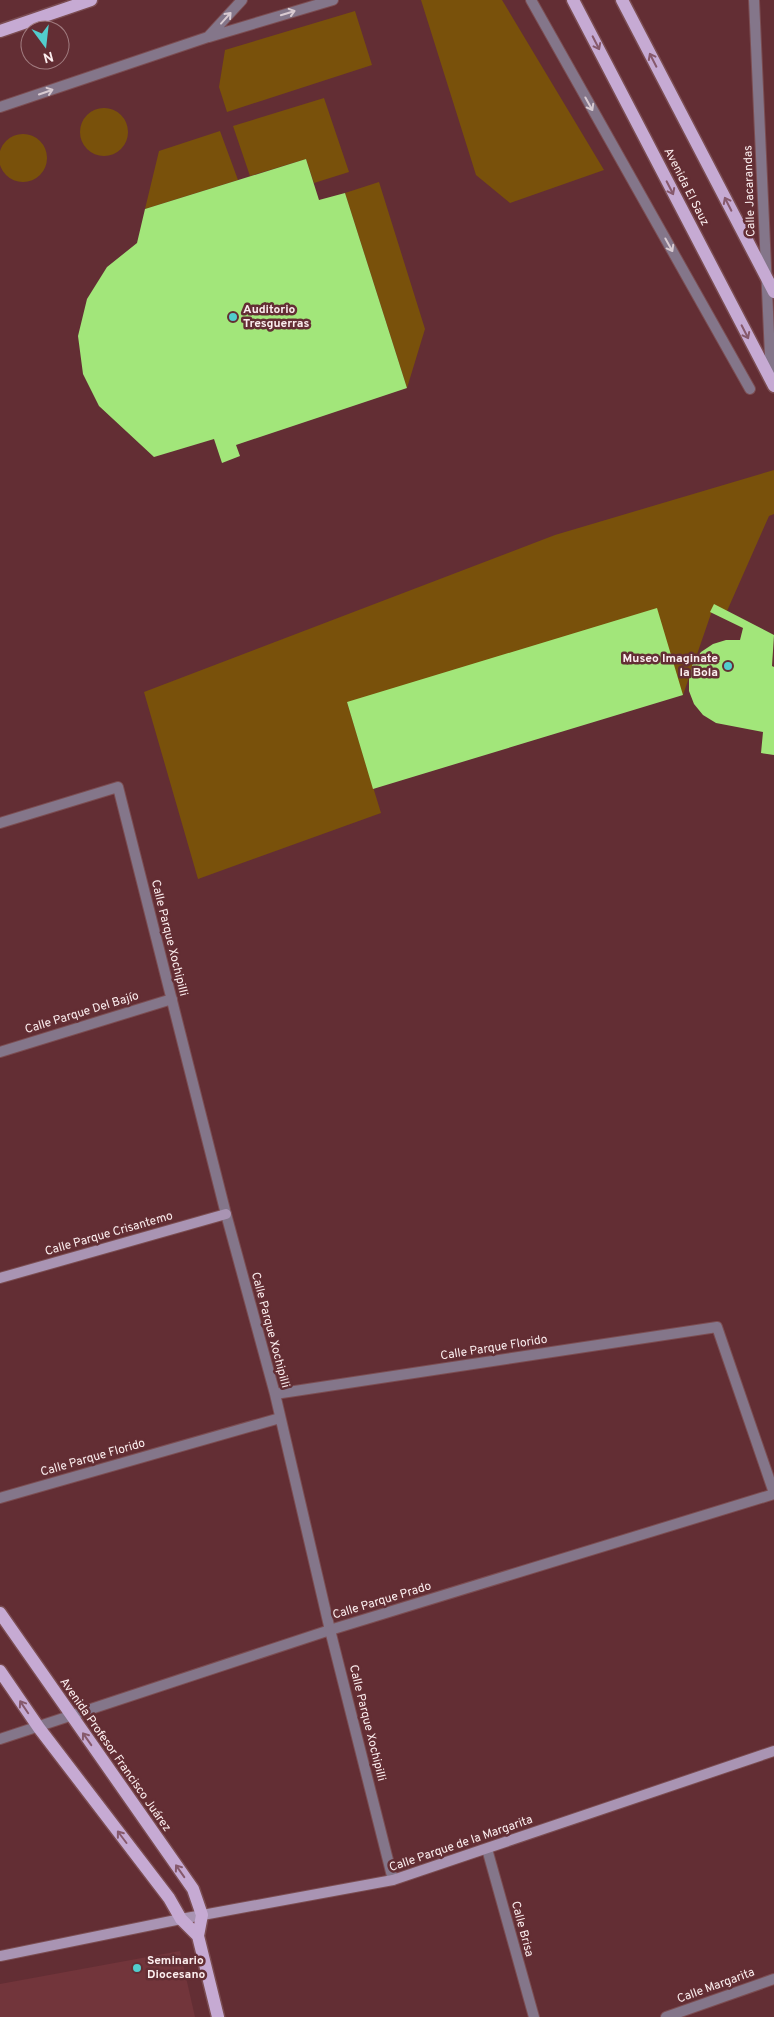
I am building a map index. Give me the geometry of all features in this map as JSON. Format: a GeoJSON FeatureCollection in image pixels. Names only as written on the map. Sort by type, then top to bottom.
{"type":"FeatureCollection","features":[{"type":"Feature","properties":{"kind":"main road"},"geometry":{"type":"LineString","coordinates":[[0,31],[91,0]]}},
{"type":"Feature","properties":{"kind":"main road","name":"Avenida El Sauz"},"geometry":{"type":"LineString","coordinates":[[573,0],[773,384]]}},
{"type":"Feature","properties":{"kind":"main road"},"geometry":{"type":"LineString","coordinates":[[622,0],[774,292]]}},
{"type":"Feature","properties":{"kind":"main road","name":"Calle Parque Crisantemo"},"geometry":{"type":"LineString","coordinates":[[0,1278],[226,1214]]}},
{"type":"Feature","properties":{"kind":"main road","name":"Avenida Profesor Francisco Juárez"},"geometry":{"type":"LineString","coordinates":[[0,1613],[193,1889],[202,1915]]}},
{"type":"Feature","properties":{"kind":"main road"},"geometry":{"type":"LineString","coordinates":[[0,1671],[39,1728],[169,1898],[181,1918],[198,1936]]}},
{"type":"Feature","properties":{"kind":"main road","name":"Calle Parque de la Margarita"},"geometry":{"type":"LineString","coordinates":[[0,1956],[181,1918],[393,1880],[774,1751]]}},
{"type":"Feature","properties":{"kind":"main road"},"geometry":{"type":"LineString","coordinates":[[202,1915],[198,1936],[218,2017]]}},
{"type":"Feature","properties":{"kind":"street"},"geometry":{"type":"LineString","coordinates":[[208,37],[242,0]]}},
{"type":"Feature","properties":{"kind":"street"},"geometry":{"type":"LineString","coordinates":[[0,107],[208,37],[333,0]]}},
{"type":"Feature","properties":{"kind":"street"},"geometry":{"type":"LineString","coordinates":[[531,0],[750,388]]}},
{"type":"Feature","properties":{"kind":"street","name":"Calle Jacarandas"},"geometry":{"type":"LineString","coordinates":[[754,0],[766,279],[773,384]]}},
{"type":"Feature","properties":{"kind":"street","name":"Calle Parque Xochipilli"},"geometry":{"type":"LineString","coordinates":[[0,823],[118,787],[226,1214],[275,1394],[330,1630],[393,1880]]}},
{"type":"Feature","properties":{"kind":"street","name":"Calle Parque Del Bajío"},"geometry":{"type":"LineString","coordinates":[[0,1052],[172,999]]}},
{"type":"Feature","properties":{"kind":"street","name":"Calle Parque Florido"},"geometry":{"type":"LineString","coordinates":[[275,1394],[717,1327],[774,1494]]}},
{"type":"Feature","properties":{"kind":"street","name":"Calle Parque Florido"},"geometry":{"type":"LineString","coordinates":[[0,1498],[280,1418]]}},
{"type":"Feature","properties":{"kind":"street","name":"Calle Parque Prado"},"geometry":{"type":"LineString","coordinates":[[0,1739],[39,1728],[330,1630],[774,1494]]}},
{"type":"Feature","properties":{"kind":"street","name":"Calle Brisa"},"geometry":{"type":"LineString","coordinates":[[487,1849],[534,2017]]}},
{"type":"Feature","properties":{"kind":"street","name":"Calle Margarita"},"geometry":{"type":"LineString","coordinates":[[666,2017],[774,1979]]}},
{"type":"Feature","properties":{"kind":"shaded area"},"geometry":{"type":"Polygon","coordinates":[[[421,0],[502,0],[604,170],[510,203],[476,175],[421,0]]]}},
{"type":"Feature","properties":{"kind":"shaded area"},"geometry":{"type":"Polygon","coordinates":[[[355,11],[372,65],[227,112],[219,87],[225,50],[355,11]]]}},
{"type":"Feature","properties":{"kind":"shaded area"},"geometry":{"type":"Polygon","coordinates":[[[324,98],[349,172],[314,183],[306,159],[250,176],[233,126],[324,98]]]}},
{"type":"Feature","properties":{"kind":"shaded area"},"geometry":{"type":"Polygon","coordinates":[[[99,108],[109,108],[121,115],[128,127],[128,137],[121,149],[109,156],[99,156],[91,152],[84,145],[80,137],[80,127],[84,119],[91,112],[99,108]]]}},
{"type":"Feature","properties":{"kind":"shaded area"},"geometry":{"type":"Polygon","coordinates":[[[220,131],[238,180],[145,209],[159,151],[220,131]]]}},
{"type":"Feature","properties":{"kind":"shaded area"},"geometry":{"type":"Polygon","coordinates":[[[23,134],[32,136],[40,141],[45,149],[47,158],[45,167],[40,175],[32,180],[23,182],[14,180],[6,175],[1,167],[-1,158],[1,149],[6,141],[14,136],[23,134]]]}},
{"type":"Feature","properties":{"kind":"shaded area"},"geometry":{"type":"Polygon","coordinates":[[[379,182],[425,329],[407,388],[345,193],[379,182]]]}},
{"type":"Feature","properties":{"kind":"shaded area"},"geometry":{"type":"Polygon","coordinates":[[[774,470],[774,514],[769,516],[727,611],[714,605],[683,695],[347,702],[381,813],[198,879],[144,692],[555,535],[774,470]]]}},
{"type":"Feature","properties":{"kind":"shaded area","name":"Seminario Diocesano"},"geometry":{"type":"Polygon","coordinates":[[[180,1951],[195,2017],[0,2017],[0,1984],[180,1951]]]}},
{"type":"Feature","properties":{"kind":"building","name":"Auditorio Tresguerras"},"geometry":{"type":"Polygon","coordinates":[[[306,159],[319,200],[345,193],[407,388],[236,445],[240,456],[222,463],[214,439],[154,457],[99,406],[83,374],[78,336],[87,299],[107,267],[137,243],[145,209],[306,159]]]}},
{"type":"Feature","properties":{"kind":"building"},"geometry":{"type":"Polygon","coordinates":[[[714,604],[774,635],[772,666],[774,667],[774,755],[761,753],[763,732],[716,723],[703,715],[694,704],[689,691],[689,677],[693,663],[701,652],[713,644],[726,640],[740,640],[743,628],[710,612],[714,604]]]}},
{"type":"Feature","properties":{"kind":"building"},"geometry":{"type":"Polygon","coordinates":[[[657,608],[683,695],[373,789],[347,702],[657,608]]]}},
{"type":"Feature","properties":{"kind":"place","name":"Auditorio Tresguerras"},"geometry":{"type":"Point","coordinates":[233,317]}},
{"type":"Feature","properties":{"kind":"place","name":"Museo Imaginate la Bola"},"geometry":{"type":"Point","coordinates":[728,666]}},
{"type":"Feature","properties":{"kind":"place","name":"Seminario Diocesano"},"geometry":{"type":"Point","coordinates":[137,1968]}}]}
